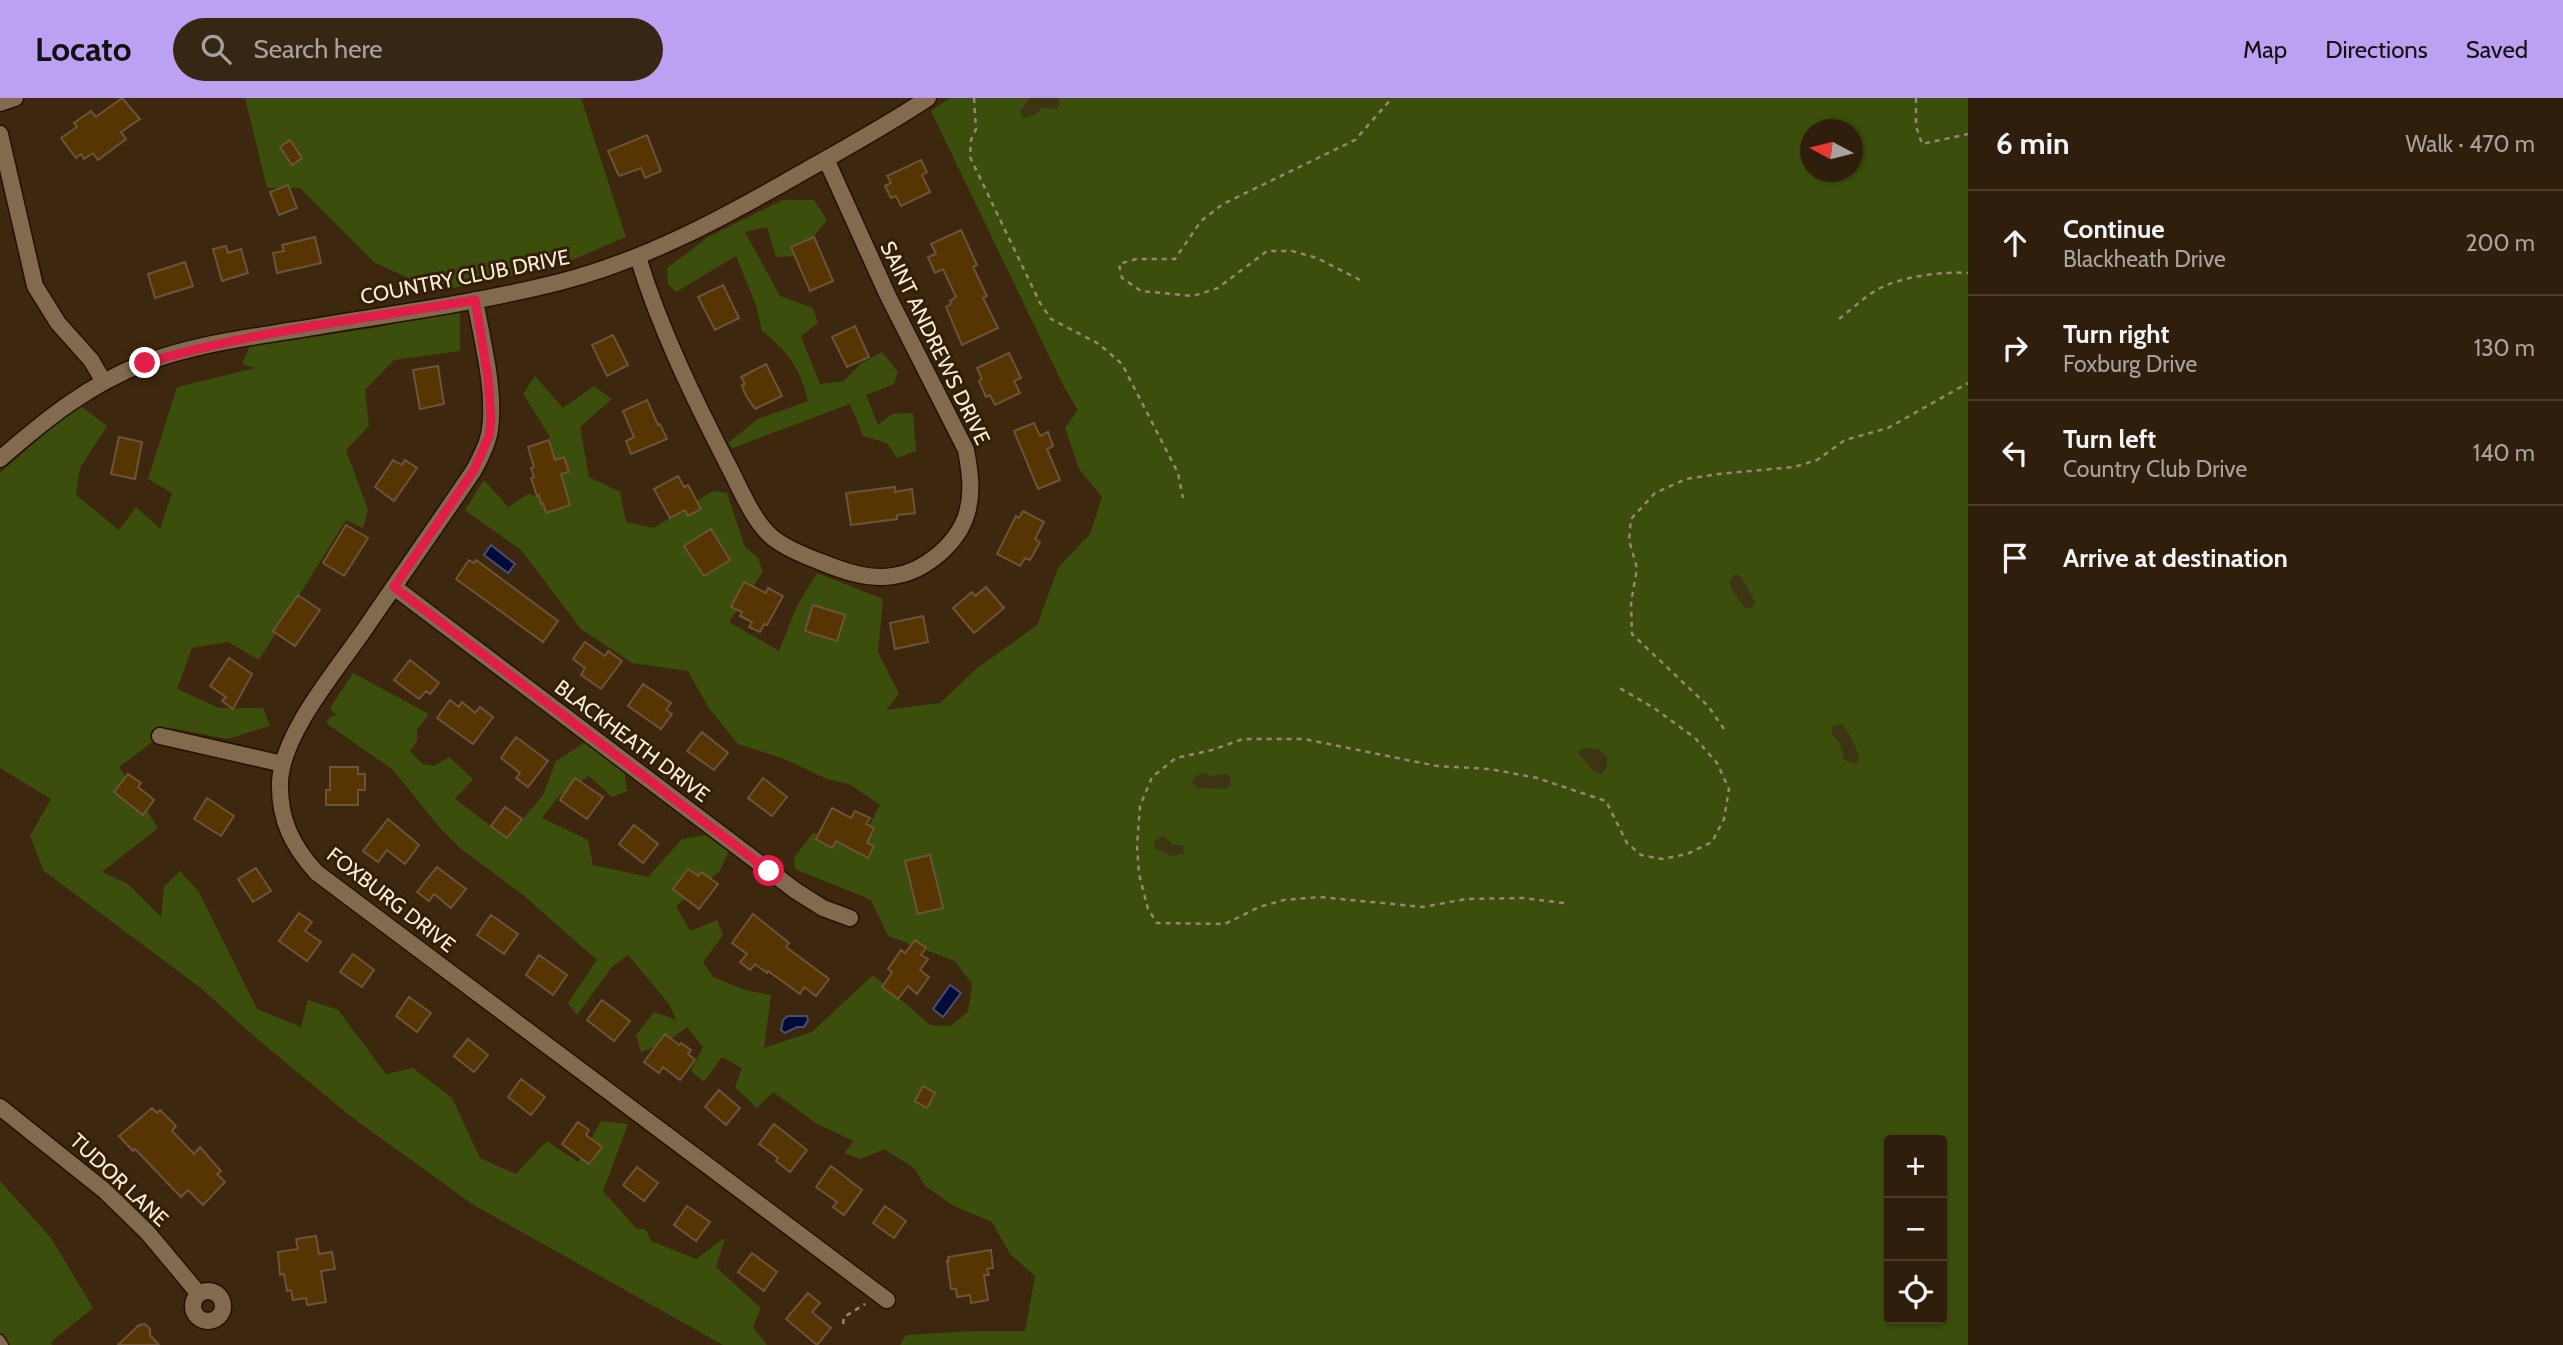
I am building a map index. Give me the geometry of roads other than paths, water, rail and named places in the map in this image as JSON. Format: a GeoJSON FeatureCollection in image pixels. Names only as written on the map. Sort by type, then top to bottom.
{"type":"FeatureCollection","features":[{"type":"Feature","properties":{"kind":"street"},"geometry":{"type":"LineString","coordinates":[[0,103],[15,98]]}},
{"type":"Feature","properties":{"kind":"street","name":"COUNTRY CLUB DRIVE"},"geometry":{"type":"LineString","coordinates":[[0,459],[78,396],[145,363],[190,349],[475,300],[560,282],[638,257],[696,231],[826,159],[928,98]]}},
{"type":"Feature","properties":{"kind":"street"},"geometry":{"type":"LineString","coordinates":[[0,134],[36,286],[58,323],[91,360],[104,382]]}},
{"type":"Feature","properties":{"kind":"street","name":"SAINT ANDREWS DRIVE"},"geometry":{"type":"LineString","coordinates":[[638,257],[651,301],[719,449],[747,502],[773,538],[788,548],[846,572],[893,577],[927,563],[946,547],[966,515],[971,475],[966,450],[888,296],[826,159]]}},
{"type":"Feature","properties":{"kind":"street","name":"FOXBURG DRIVE"},"geometry":{"type":"LineString","coordinates":[[475,300],[489,388],[489,436],[474,470],[296,730],[280,780],[289,836],[317,873],[883,1297]]}},
{"type":"Feature","properties":{"kind":"street","name":"BLACKHEATH DRIVE"},"geometry":{"type":"LineString","coordinates":[[394,587],[796,891],[823,908],[850,918]]}},
{"type":"Feature","properties":{"kind":"street"},"geometry":{"type":"LineString","coordinates":[[160,736],[283,764]]}},
{"type":"Feature","properties":{"kind":"street","name":"TUDOR LANE"},"geometry":{"type":"LineString","coordinates":[[0,1107],[105,1191],[148,1233],[199,1294]]}},
{"type":"Feature","properties":{"kind":"lane"},"geometry":{"type":"LineString","coordinates":[[0,1339],[4,1345]]}}]}
